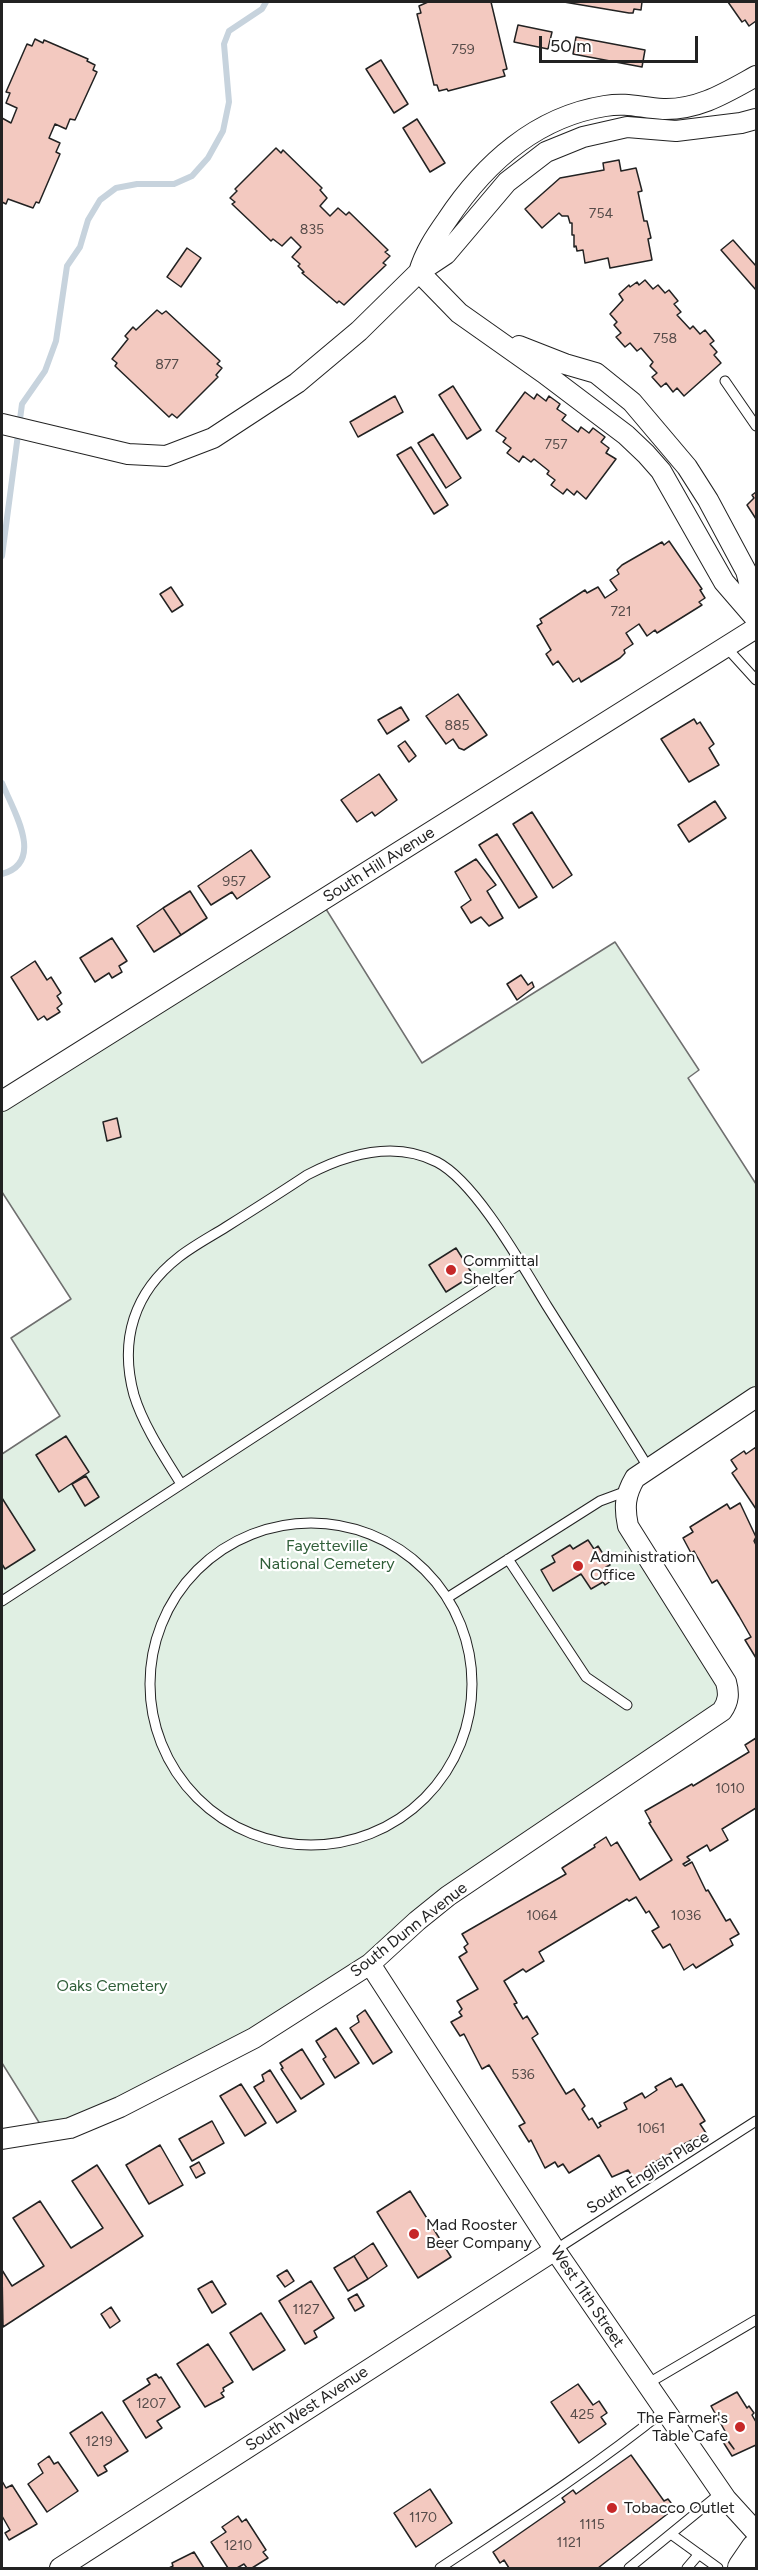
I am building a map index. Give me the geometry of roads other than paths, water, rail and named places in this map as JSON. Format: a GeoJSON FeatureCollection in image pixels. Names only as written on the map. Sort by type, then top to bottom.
{"type":"FeatureCollection","features":[{"type":"Feature","properties":{"kind":"main road"},"geometry":{"type":"LineString","coordinates":[[743,2568],[756,2549]]}},
{"type":"Feature","properties":{"kind":"street"},"geometry":{"type":"LineString","coordinates":[[419,272],[425,254],[473,185],[514,146],[544,125],[576,112],[626,103],[664,109],[710,102],[756,76]]}},
{"type":"Feature","properties":{"kind":"street"},"geometry":{"type":"LineString","coordinates":[[2,424],[128,454],[166,456],[213,438],[297,383],[359,331],[419,272],[446,254],[507,182],[527,165],[555,147],[627,127],[676,131],[756,119]]}},
{"type":"Feature","properties":{"kind":"street"},"geometry":{"type":"LineString","coordinates":[[419,272],[459,313],[617,428],[646,454],[661,471],[724,582],[756,619]]}},
{"type":"Feature","properties":{"kind":"street"},"geometry":{"type":"LineString","coordinates":[[505,345],[518,345],[596,373],[632,402],[687,467],[708,500],[746,571],[756,608]]}},
{"type":"Feature","properties":{"kind":"street","name":"South Hill Avenue"},"geometry":{"type":"LineString","coordinates":[[2,1101],[756,628]]}},
{"type":"Feature","properties":{"kind":"street"},"geometry":{"type":"LineString","coordinates":[[627,1491],[635,1478],[648,1467],[756,1397]]}},
{"type":"Feature","properties":{"kind":"street","name":"South Dunn Avenue"},"geometry":{"type":"LineString","coordinates":[[2,2139],[70,2128],[120,2107],[254,2038],[370,1964],[417,1920],[448,1896],[715,1718],[728,1703],[729,1692],[726,1682],[628,1526],[624,1509],[627,1491]]}},
{"type":"Feature","properties":{"kind":"street","name":"West 11th Street"},"geometry":{"type":"LineString","coordinates":[[370,1964],[555,2250],[722,2492],[756,2532]]}},
{"type":"Feature","properties":{"kind":"street","name":"South West Avenue"},"geometry":{"type":"LineString","coordinates":[[60,2568],[555,2250]]}},
{"type":"Feature","properties":{"kind":"lane"},"geometry":{"type":"LineString","coordinates":[[725,381],[756,426]]}},
{"type":"Feature","properties":{"kind":"lane"},"geometry":{"type":"LineString","coordinates":[[726,647],[756,680]]}},
{"type":"Feature","properties":{"kind":"lane"},"geometry":{"type":"LineString","coordinates":[[181,1484],[162,1453],[135,1398],[127,1348],[142,1298],[157,1276],[180,1256],[327,1164],[353,1155],[384,1150],[412,1153],[438,1163],[471,1191],[520,1264],[648,1467]]}},
{"type":"Feature","properties":{"kind":"lane"},"geometry":{"type":"LineString","coordinates":[[2,1600],[520,1264]]}},
{"type":"Feature","properties":{"kind":"lane"},"geometry":{"type":"LineString","coordinates":[[447,1598],[600,1501],[627,1491]]}},
{"type":"Feature","properties":{"kind":"lane"},"geometry":{"type":"LineString","coordinates":[[318,1523],[350,1527],[379,1538],[407,1554],[430,1576],[447,1598],[463,1630],[470,1661],[472,1692],[467,1724],[456,1754],[440,1780],[419,1804],[393,1822],[364,1836],[334,1843],[302,1844],[271,1839],[241,1828],[214,1812],[191,1790],[172,1764],[159,1736],[152,1706],[151,1675],[155,1644],[166,1615],[181,1588],[202,1565],[228,1546],[256,1532],[287,1524],[318,1523]]}},
{"type":"Feature","properties":{"kind":"lane"},"geometry":{"type":"LineString","coordinates":[[508,1559],[586,1677],[627,1706]]}},
{"type":"Feature","properties":{"kind":"lane"},"geometry":{"type":"LineString","coordinates":[[754,2123],[756,2134]]}},
{"type":"Feature","properties":{"kind":"lane","name":"South English Place"},"geometry":{"type":"LineString","coordinates":[[555,2250],[754,2123]]}},
{"type":"Feature","properties":{"kind":"lane"},"geometry":{"type":"LineString","coordinates":[[647,2384],[756,2320]]}},
{"type":"Feature","properties":{"kind":"lane"},"geometry":{"type":"LineString","coordinates":[[440,2568],[574,2480],[665,2410]]}},
{"type":"Feature","properties":{"kind":"lane"},"geometry":{"type":"LineString","coordinates":[[629,2568],[722,2492]]}},
{"type":"Feature","properties":{"kind":"lane"},"geometry":{"type":"LineString","coordinates":[[671,2534],[718,2568]]}},
{"type":"Feature","properties":{"kind":"lane"},"geometry":{"type":"LineString","coordinates":[[687,2568],[699,2554]]}},
{"type":"Feature","properties":{"kind":"waterway"},"geometry":{"type":"LineString","coordinates":[[2,556],[22,404],[45,371],[56,341],[67,266],[80,247],[88,220],[100,200],[116,188],[137,184],[174,184],[192,176],[208,158],[223,131],[229,102],[224,44],[229,31],[262,9],[266,2]]}},
{"type":"Feature","properties":{"kind":"waterway"},"geometry":{"type":"LineString","coordinates":[[2,783],[23,834],[24,847],[22,859],[15,868],[2,874]]}},
{"type":"Feature","properties":{"kind":"place","name":"Committal Shelter"},"geometry":{"type":"Point","coordinates":[451,1270]}},
{"type":"Feature","properties":{"kind":"place","name":"Administration Office"},"geometry":{"type":"Point","coordinates":[578,1566]}},
{"type":"Feature","properties":{"kind":"place","name":"Mad Rooster Beer Company"},"geometry":{"type":"Point","coordinates":[414,2234]}},
{"type":"Feature","properties":{"kind":"place","name":"The Farmer's Table Cafe"},"geometry":{"type":"Point","coordinates":[740,2427]}},
{"type":"Feature","properties":{"kind":"place","name":"Tobacco Outlet"},"geometry":{"type":"Point","coordinates":[612,2508]}},
{"type":"Feature","properties":{"kind":"park label","name":"Fayetteville National Cemetery"},"geometry":{"type":"Point","coordinates":[327,1555]}},
{"type":"Feature","properties":{"kind":"park label","name":"Oaks Cemetery"},"geometry":{"type":"Point","coordinates":[112,1986]}}]}
